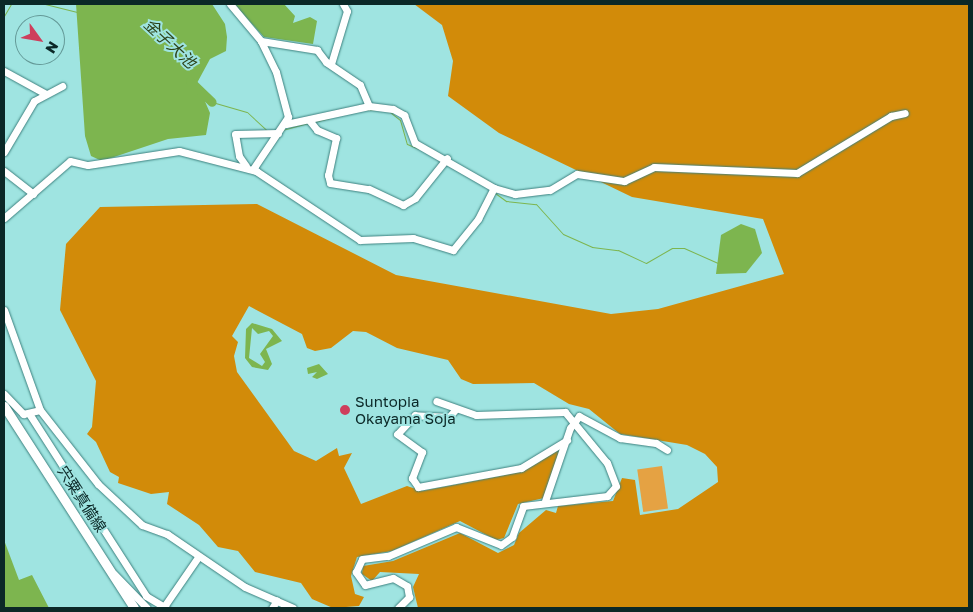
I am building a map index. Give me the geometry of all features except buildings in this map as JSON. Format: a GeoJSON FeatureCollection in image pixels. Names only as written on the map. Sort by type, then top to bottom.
{"type":"FeatureCollection","features":[{"type":"Feature","properties":{"kind":"main road","name":"宍粟真備線"},"geometry":{"type":"LineString","coordinates":[[4,406],[114,574],[134,608]]}},
{"type":"Feature","properties":{"kind":"street"},"geometry":{"type":"LineString","coordinates":[[230,4],[261,41],[280,85],[286,124]]}},
{"type":"Feature","properties":{"kind":"street"},"geometry":{"type":"LineString","coordinates":[[331,64],[347,11],[343,4]]}},
{"type":"Feature","properties":{"kind":"street"},"geometry":{"type":"LineString","coordinates":[[261,41],[317,50],[331,64],[360,85],[369,106]]}},
{"type":"Feature","properties":{"kind":"street"},"geometry":{"type":"LineString","coordinates":[[4,71],[44,93]]}},
{"type":"Feature","properties":{"kind":"street"},"geometry":{"type":"LineString","coordinates":[[4,152],[31,105],[44,93],[62,86]]}},
{"type":"Feature","properties":{"kind":"street"},"geometry":{"type":"LineString","coordinates":[[250,168],[286,124],[311,123],[369,106],[393,109],[404,115],[415,143],[447,158],[494,188],[528,193],[550,190],[578,174],[624,181],[654,167],[788,175],[810,168],[891,116],[905,113]]}},
{"type":"Feature","properties":{"kind":"street"},"geometry":{"type":"LineString","coordinates":[[311,123],[336,138],[328,175],[330,183],[368,189],[403,205],[415,198],[447,158]]}},
{"type":"Feature","properties":{"kind":"street"},"geometry":{"type":"LineString","coordinates":[[278,133],[235,134],[239,156],[250,168],[360,240],[406,238],[437,242],[453,250],[494,188]]}},
{"type":"Feature","properties":{"kind":"street"},"geometry":{"type":"LineString","coordinates":[[4,218],[70,161],[88,165],[179,151],[250,168]]}},
{"type":"Feature","properties":{"kind":"street"},"geometry":{"type":"LineString","coordinates":[[4,171],[33,194]]}},
{"type":"Feature","properties":{"kind":"street"},"geometry":{"type":"LineString","coordinates":[[4,310],[40,410],[75,458],[138,523],[168,534],[198,557],[245,587],[292,608]]}},
{"type":"Feature","properties":{"kind":"street"},"geometry":{"type":"LineString","coordinates":[[4,394],[23,414],[30,415],[40,410]]}},
{"type":"Feature","properties":{"kind":"street"},"geometry":{"type":"LineString","coordinates":[[398,608],[409,597],[406,586],[393,578],[365,585],[356,572],[362,559],[388,556],[456,527],[501,546],[512,537],[524,506],[545,501],[607,496],[616,486],[611,469],[574,420],[565,412],[476,415],[455,410],[436,401]]}},
{"type":"Feature","properties":{"kind":"street"},"geometry":{"type":"LineString","coordinates":[[455,410],[449,417],[415,415],[397,434],[422,452],[412,478],[418,487],[522,468],[567,440]]}},
{"type":"Feature","properties":{"kind":"street"},"geometry":{"type":"LineString","coordinates":[[30,415],[146,596],[164,608],[198,557]]}},
{"type":"Feature","properties":{"kind":"street"},"geometry":{"type":"LineString","coordinates":[[545,501],[574,420],[583,415],[620,438],[656,443],[667,450]]}},
{"type":"Feature","properties":{"kind":"street"},"geometry":{"type":"LineString","coordinates":[[114,574],[147,608]]}},
{"type":"Feature","properties":{"kind":"street"},"geometry":{"type":"LineString","coordinates":[[272,608],[277,600]]}},
{"type":"Feature","properties":{"kind":"shaded area"},"geometry":{"type":"Polygon","coordinates":[[[414,4],[969,4],[969,608],[418,608],[413,587],[419,574],[380,572],[372,581],[362,574],[363,566],[393,561],[460,533],[498,553],[514,545],[519,533],[546,510],[556,513],[558,506],[613,501],[622,478],[635,480],[640,515],[678,509],[718,482],[717,467],[705,454],[687,445],[620,434],[589,409],[569,404],[534,383],[473,384],[461,379],[448,360],[397,348],[366,332],[353,331],[331,348],[315,351],[307,348],[302,334],[249,306],[232,336],[238,342],[234,356],[237,372],[294,451],[316,461],[337,448],[339,456],[352,453],[344,468],[361,504],[407,486],[422,491],[505,475],[534,465],[561,448],[544,498],[518,504],[504,538],[496,540],[460,521],[392,551],[357,557],[351,576],[355,594],[364,597],[359,606],[333,608],[312,599],[301,583],[255,572],[238,551],[218,547],[199,525],[167,504],[169,492],[151,494],[118,483],[119,477],[110,472],[96,442],[87,434],[92,427],[96,381],[60,310],[66,244],[100,207],[257,204],[396,275],[611,314],[658,309],[784,274],[763,219],[632,197],[499,133],[448,96],[453,61],[442,25],[414,4]]]}},
{"type":"Feature","properties":{"kind":"shaded area"},"geometry":{"type":"Polygon","coordinates":[[[662,466],[668,509],[643,512],[637,469],[662,466]]]}},
{"type":"Feature","properties":{"kind":"water"},"geometry":{"type":"Polygon","coordinates":[[[76,4],[212,4],[225,24],[227,37],[226,51],[210,59],[197,83],[210,113],[206,135],[168,139],[102,161],[91,156],[85,136],[76,4]]]}},
{"type":"Feature","properties":{"kind":"water"},"geometry":{"type":"Polygon","coordinates":[[[234,4],[284,4],[295,16],[293,23],[310,17],[317,21],[313,44],[264,37],[234,4]]]}},
{"type":"Feature","properties":{"kind":"water"},"geometry":{"type":"Polygon","coordinates":[[[741,224],[755,229],[762,253],[746,273],[716,274],[721,235],[741,224]]]}},
{"type":"Feature","properties":{"kind":"water"},"geometry":{"type":"Polygon","coordinates":[[[252,323],[272,329],[282,341],[266,349],[272,364],[268,370],[252,367],[245,358],[246,329],[252,323]],[[252,328],[249,358],[262,366],[265,362],[260,354],[273,336],[269,331],[258,334],[252,328]]]}},
{"type":"Feature","properties":{"kind":"water"},"geometry":{"type":"Polygon","coordinates":[[[319,364],[328,374],[317,379],[312,377],[317,372],[308,374],[307,368],[319,364]]]}},
{"type":"Feature","properties":{"kind":"water"},"geometry":{"type":"Polygon","coordinates":[[[4,540],[19,580],[32,575],[49,608],[4,608],[4,540]]]}},
{"type":"Feature","properties":{"kind":"waterway"},"geometry":{"type":"LineString","coordinates":[[4,16],[11,4]]}},
{"type":"Feature","properties":{"kind":"waterway"},"geometry":{"type":"LineString","coordinates":[[45,4],[77,12]]}},
{"type":"Feature","properties":{"kind":"waterway","name":"金子大池"},"geometry":{"type":"LineString","coordinates":[[190,81],[212,102]]}},
{"type":"Feature","properties":{"kind":"waterway"},"geometry":{"type":"LineString","coordinates":[[212,102],[247,112],[266,130]]}},
{"type":"Feature","properties":{"kind":"waterway"},"geometry":{"type":"LineString","coordinates":[[365,110],[376,110]]}},
{"type":"Feature","properties":{"kind":"waterway"},"geometry":{"type":"LineString","coordinates":[[390,112],[400,120],[407,144],[419,149]]}},
{"type":"Feature","properties":{"kind":"waterway"},"geometry":{"type":"LineString","coordinates":[[314,122],[330,118]]}},
{"type":"Feature","properties":{"kind":"waterway"},"geometry":{"type":"LineString","coordinates":[[282,130],[308,123]]}},
{"type":"Feature","properties":{"kind":"waterway"},"geometry":{"type":"LineString","coordinates":[[495,193],[506,201],[536,204],[563,234],[592,247],[618,250],[646,263],[672,248],[684,248],[718,263]]}},
{"type":"Feature","properties":{"kind":"place","name":"Suntopia Okayama Soja"},"geometry":{"type":"Point","coordinates":[345,410]}}]}
